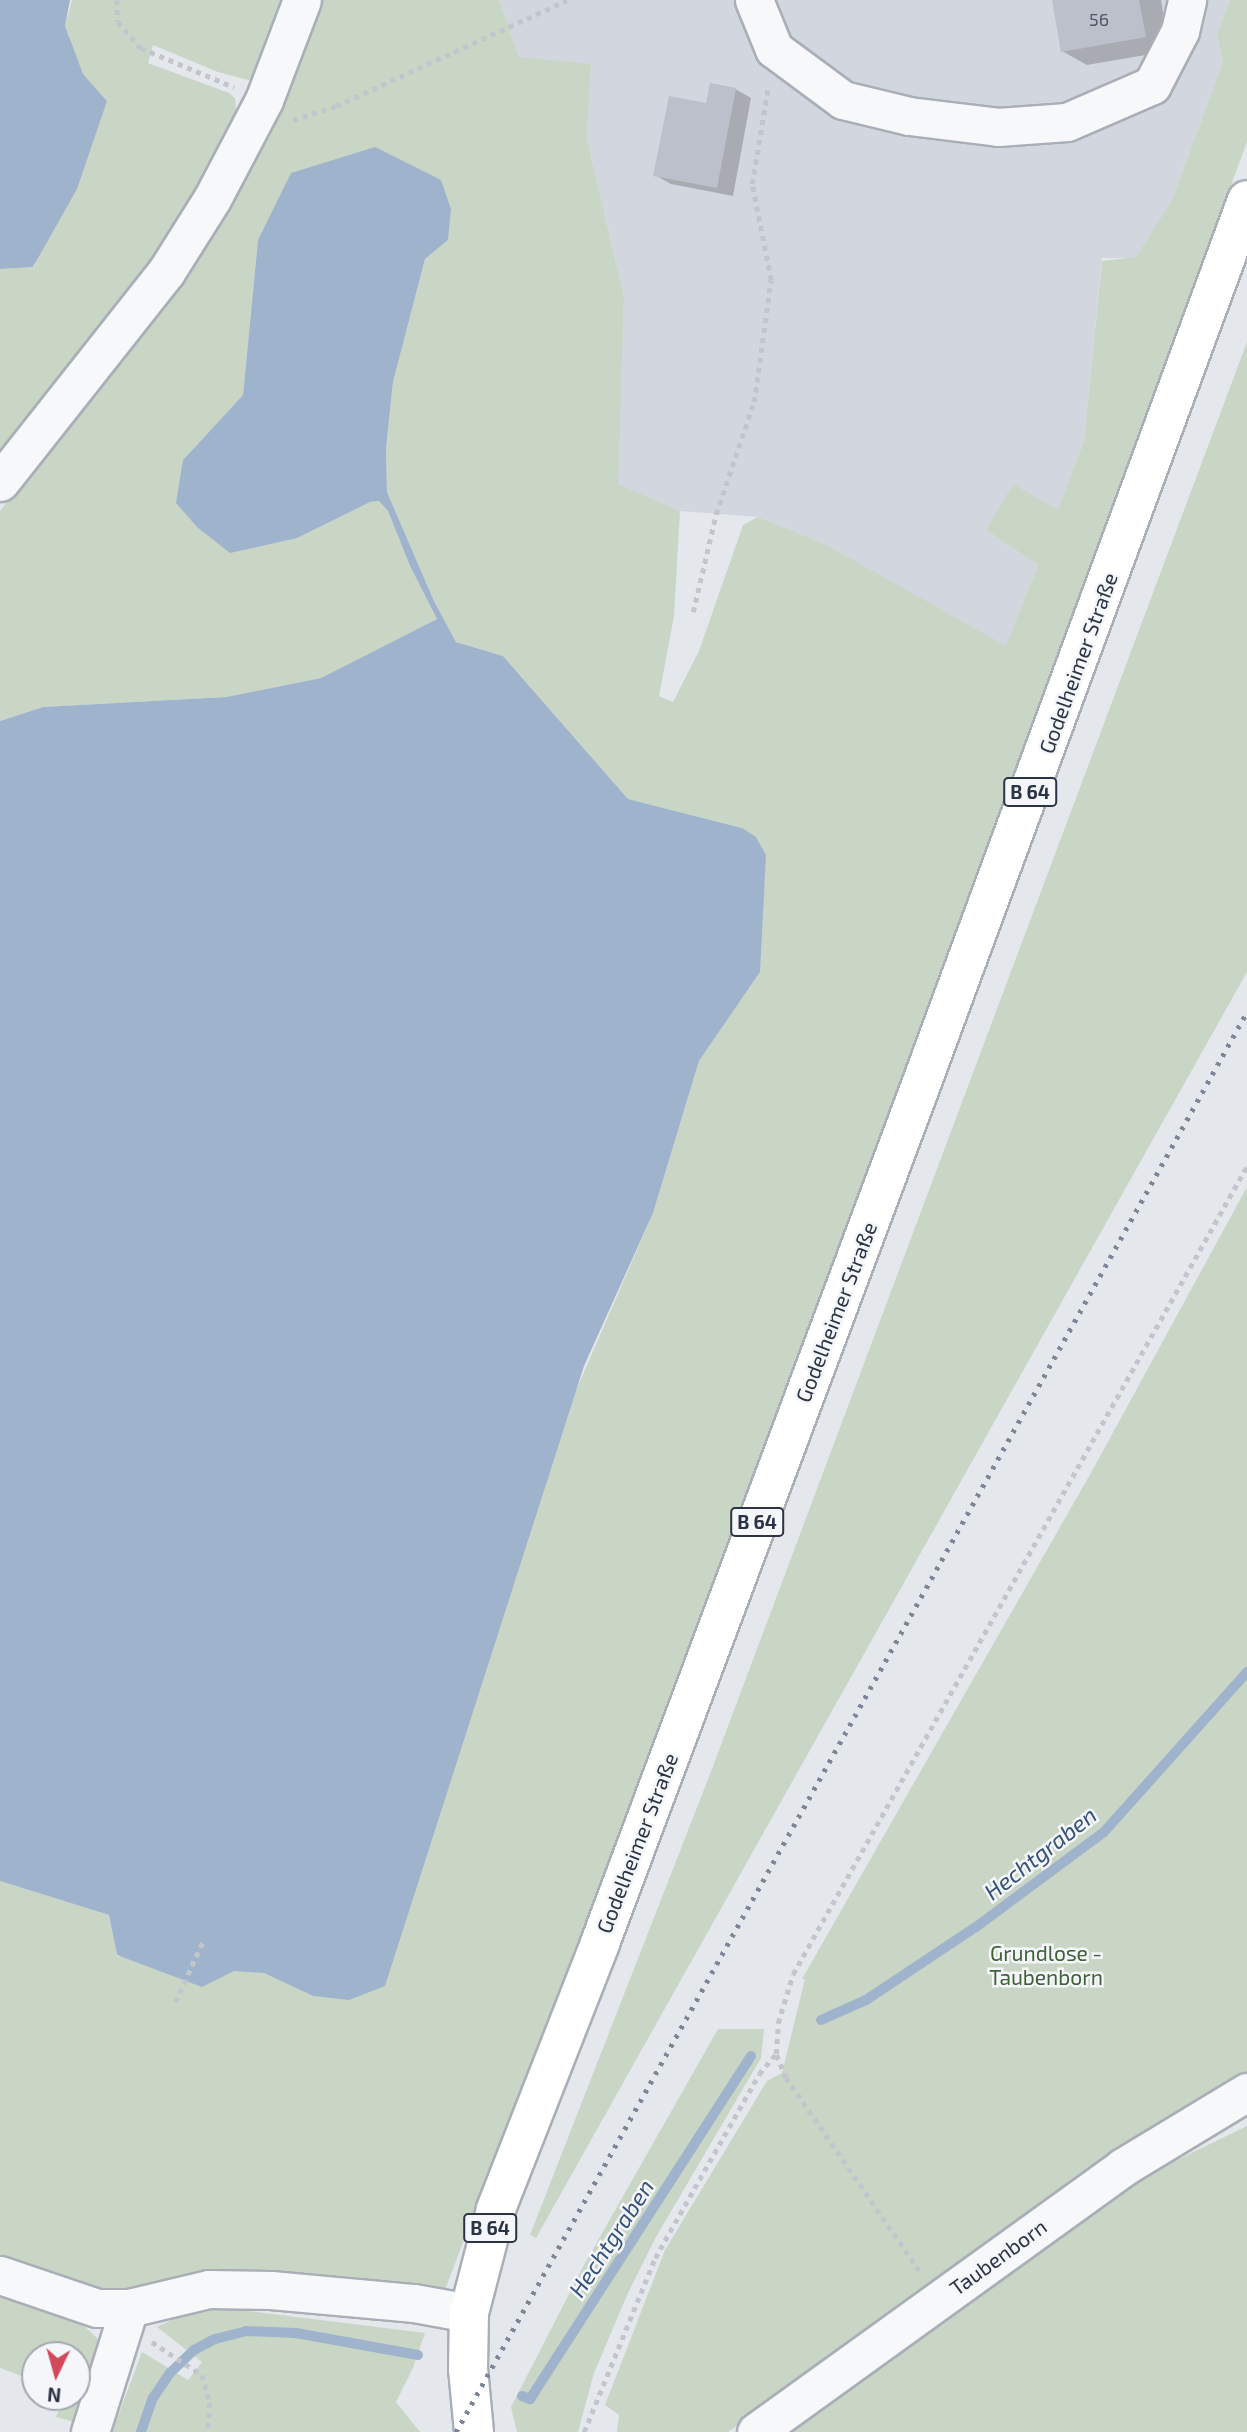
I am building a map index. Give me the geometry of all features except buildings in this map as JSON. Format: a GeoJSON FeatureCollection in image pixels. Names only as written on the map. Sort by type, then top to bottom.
{"type":"FeatureCollection","features":[{"type":"Feature","properties":{"kind":"main road","name":"Godelheimer Straße"},"geometry":{"type":"LineString","coordinates":[[474,2432],[468,2369],[469,2313],[496,2209],[600,1944],[828,1335],[1247,200]]}},
{"type":"Feature","properties":{"kind":"lane"},"geometry":{"type":"LineString","coordinates":[[0,482],[166,272],[212,199],[256,115],[302,0]]}},
{"type":"Feature","properties":{"kind":"lane"},"geometry":{"type":"LineString","coordinates":[[754,0],[774,49],[843,100],[883,110],[998,127],[1067,121],[1152,85],[1180,31],[1187,0]]}},
{"type":"Feature","properties":{"kind":"lane","name":"Taubenborn"},"geometry":{"type":"LineString","coordinates":[[756,2432],[1123,2167],[1247,2092]]}},
{"type":"Feature","properties":{"kind":"lane"},"geometry":{"type":"LineString","coordinates":[[0,2275],[97,2308],[129,2308],[209,2289],[271,2290],[362,2298],[469,2313]]}},
{"type":"Feature","properties":{"kind":"lane"},"geometry":{"type":"LineString","coordinates":[[90,2432],[129,2308]]}},
{"type":"Feature","properties":{"kind":"path"},"geometry":{"type":"LineString","coordinates":[[117,0],[118,22],[141,48],[256,115],[271,127],[336,106],[567,0]]}},
{"type":"Feature","properties":{"kind":"path"},"geometry":{"type":"LineString","coordinates":[[693,612],[716,514],[754,402],[758,375],[771,280],[752,184],[774,49]]}},
{"type":"Feature","properties":{"kind":"path"},"geometry":{"type":"LineString","coordinates":[[900,2243],[786,2078],[776,2054],[778,2023],[793,1974],[1247,1166]]}},
{"type":"Feature","properties":{"kind":"path"},"geometry":{"type":"LineString","coordinates":[[175,2001],[204,1939]]}},
{"type":"Feature","properties":{"kind":"path"},"geometry":{"type":"LineString","coordinates":[[584,2432],[655,2258],[759,2074],[776,2054]]}},
{"type":"Feature","properties":{"kind":"path"},"geometry":{"type":"LineString","coordinates":[[173,2354],[202,2375],[210,2403],[208,2432]]}},
{"type":"Feature","properties":{"kind":"shaded area"},"geometry":{"type":"Polygon","coordinates":[[[499,0],[1230,0],[1217,34],[1223,62],[1172,200],[1136,258],[1102,258],[1084,441],[1058,511],[986,530],[1038,565],[1006,647],[827,545],[758,517],[680,511],[617,484],[624,297],[587,139],[591,65],[519,57],[499,0]]]}},
{"type":"Feature","properties":{"kind":"green space"},"geometry":{"type":"Polygon","coordinates":[[[72,0],[288,0],[252,81],[218,72],[153,45],[148,63],[229,93],[235,98],[237,121],[160,255],[0,459],[0,269],[34,267],[107,101],[83,74],[65,26],[72,0]]]}},
{"type":"Feature","properties":{"kind":"green space"},"geometry":{"type":"Polygon","coordinates":[[[315,0],[499,0],[519,57],[591,64],[587,139],[624,297],[618,484],[680,511],[674,616],[659,696],[673,702],[699,651],[743,525],[758,517],[827,545],[1006,646],[1038,565],[986,530],[1013,484],[1058,510],[1084,441],[1102,261],[1136,257],[1172,200],[1223,62],[1217,34],[1230,0],[1247,0],[1247,142],[753,1481],[445,2290],[437,2295],[111,2299],[0,2262],[0,1881],[109,1915],[117,1956],[264,1973],[313,1996],[653,1213],[699,1061],[760,972],[742,828],[628,799],[503,656],[456,642],[434,601],[387,492],[386,449],[393,382],[425,259],[448,240],[258,240],[243,395],[183,460],[370,502],[379,501],[388,511],[410,566],[437,619],[321,678],[226,697],[43,707],[0,721],[0,511],[31,472],[315,0]]]}},
{"type":"Feature","properties":{"kind":"green space"},"geometry":{"type":"Polygon","coordinates":[[[1247,342],[1247,972],[536,2238],[530,2235],[712,1769],[1247,342]]]}},
{"type":"Feature","properties":{"kind":"green space","name":"Grundlose - Taubenborn"},"geometry":{"type":"Polygon","coordinates":[[[1247,1187],[1247,2079],[1091,2172],[728,2432],[617,2432],[619,2415],[605,2405],[665,2250],[767,2081],[782,2073],[805,1979],[802,1979],[1092,1471],[1247,1187]]]}},
{"type":"Feature","properties":{"kind":"green space"},"geometry":{"type":"Polygon","coordinates":[[[718,2029],[764,2029],[761,2058],[656,2237],[628,2293],[594,2373],[578,2432],[517,2432],[511,2407],[584,2265],[718,2029]]]}},
{"type":"Feature","properties":{"kind":"green space"},"geometry":{"type":"Polygon","coordinates":[[[1247,2126],[1247,2432],[775,2432],[1144,2176],[1247,2126]]]}},
{"type":"Feature","properties":{"kind":"green space"},"geometry":{"type":"Polygon","coordinates":[[[0,2294],[84,2326],[100,2341],[91,2370],[91,2341],[21,2341],[21,2376],[0,2368],[0,2294]]]}},
{"type":"Feature","properties":{"kind":"green space"},"geometry":{"type":"Polygon","coordinates":[[[224,2308],[425,2333],[413,2368],[396,2402],[420,2432],[112,2432],[142,2352],[188,2380],[202,2362],[157,2327],[176,2318],[224,2308]]]}},
{"type":"Feature","properties":{"kind":"green space"},"geometry":{"type":"Polygon","coordinates":[[[58,2411],[78,2411],[75,2422],[56,2417],[58,2411]]]}},
{"type":"Feature","properties":{"kind":"water"},"geometry":{"type":"Polygon","coordinates":[[[0,0],[70,0],[65,26],[83,74],[107,101],[77,189],[33,267],[0,269],[0,0]]]}},
{"type":"Feature","properties":{"kind":"water"},"geometry":{"type":"Polygon","coordinates":[[[375,147],[441,180],[451,209],[448,240],[425,259],[393,382],[386,449],[387,492],[434,601],[456,642],[503,656],[628,799],[742,828],[756,837],[766,855],[760,972],[699,1061],[653,1213],[584,1366],[385,1986],[349,2000],[313,1996],[264,1973],[234,1971],[202,1987],[117,1955],[109,1915],[0,1881],[0,721],[43,707],[226,697],[321,678],[437,619],[410,566],[388,511],[379,501],[370,502],[297,538],[230,553],[197,527],[176,503],[183,460],[243,395],[258,240],[291,173],[375,147]]]}},
{"type":"Feature","properties":{"kind":"waterway","name":"Hechtgraben"},"geometry":{"type":"LineString","coordinates":[[821,2020],[866,2000],[976,1927],[1104,1832],[1247,1672]]}},
{"type":"Feature","properties":{"kind":"waterway","name":"Hechtgraben"},"geometry":{"type":"LineString","coordinates":[[522,2396],[530,2399],[751,2056]]}},
{"type":"Feature","properties":{"kind":"waterway","name":"Hechtgraben"},"geometry":{"type":"LineString","coordinates":[[141,2432],[153,2398],[170,2373],[194,2350],[215,2339],[246,2331],[296,2333],[418,2355]]}},
{"type":"Feature","properties":{"kind":"railway"},"geometry":{"type":"LineString","coordinates":[[456,2432],[1247,1012]]}}]}
